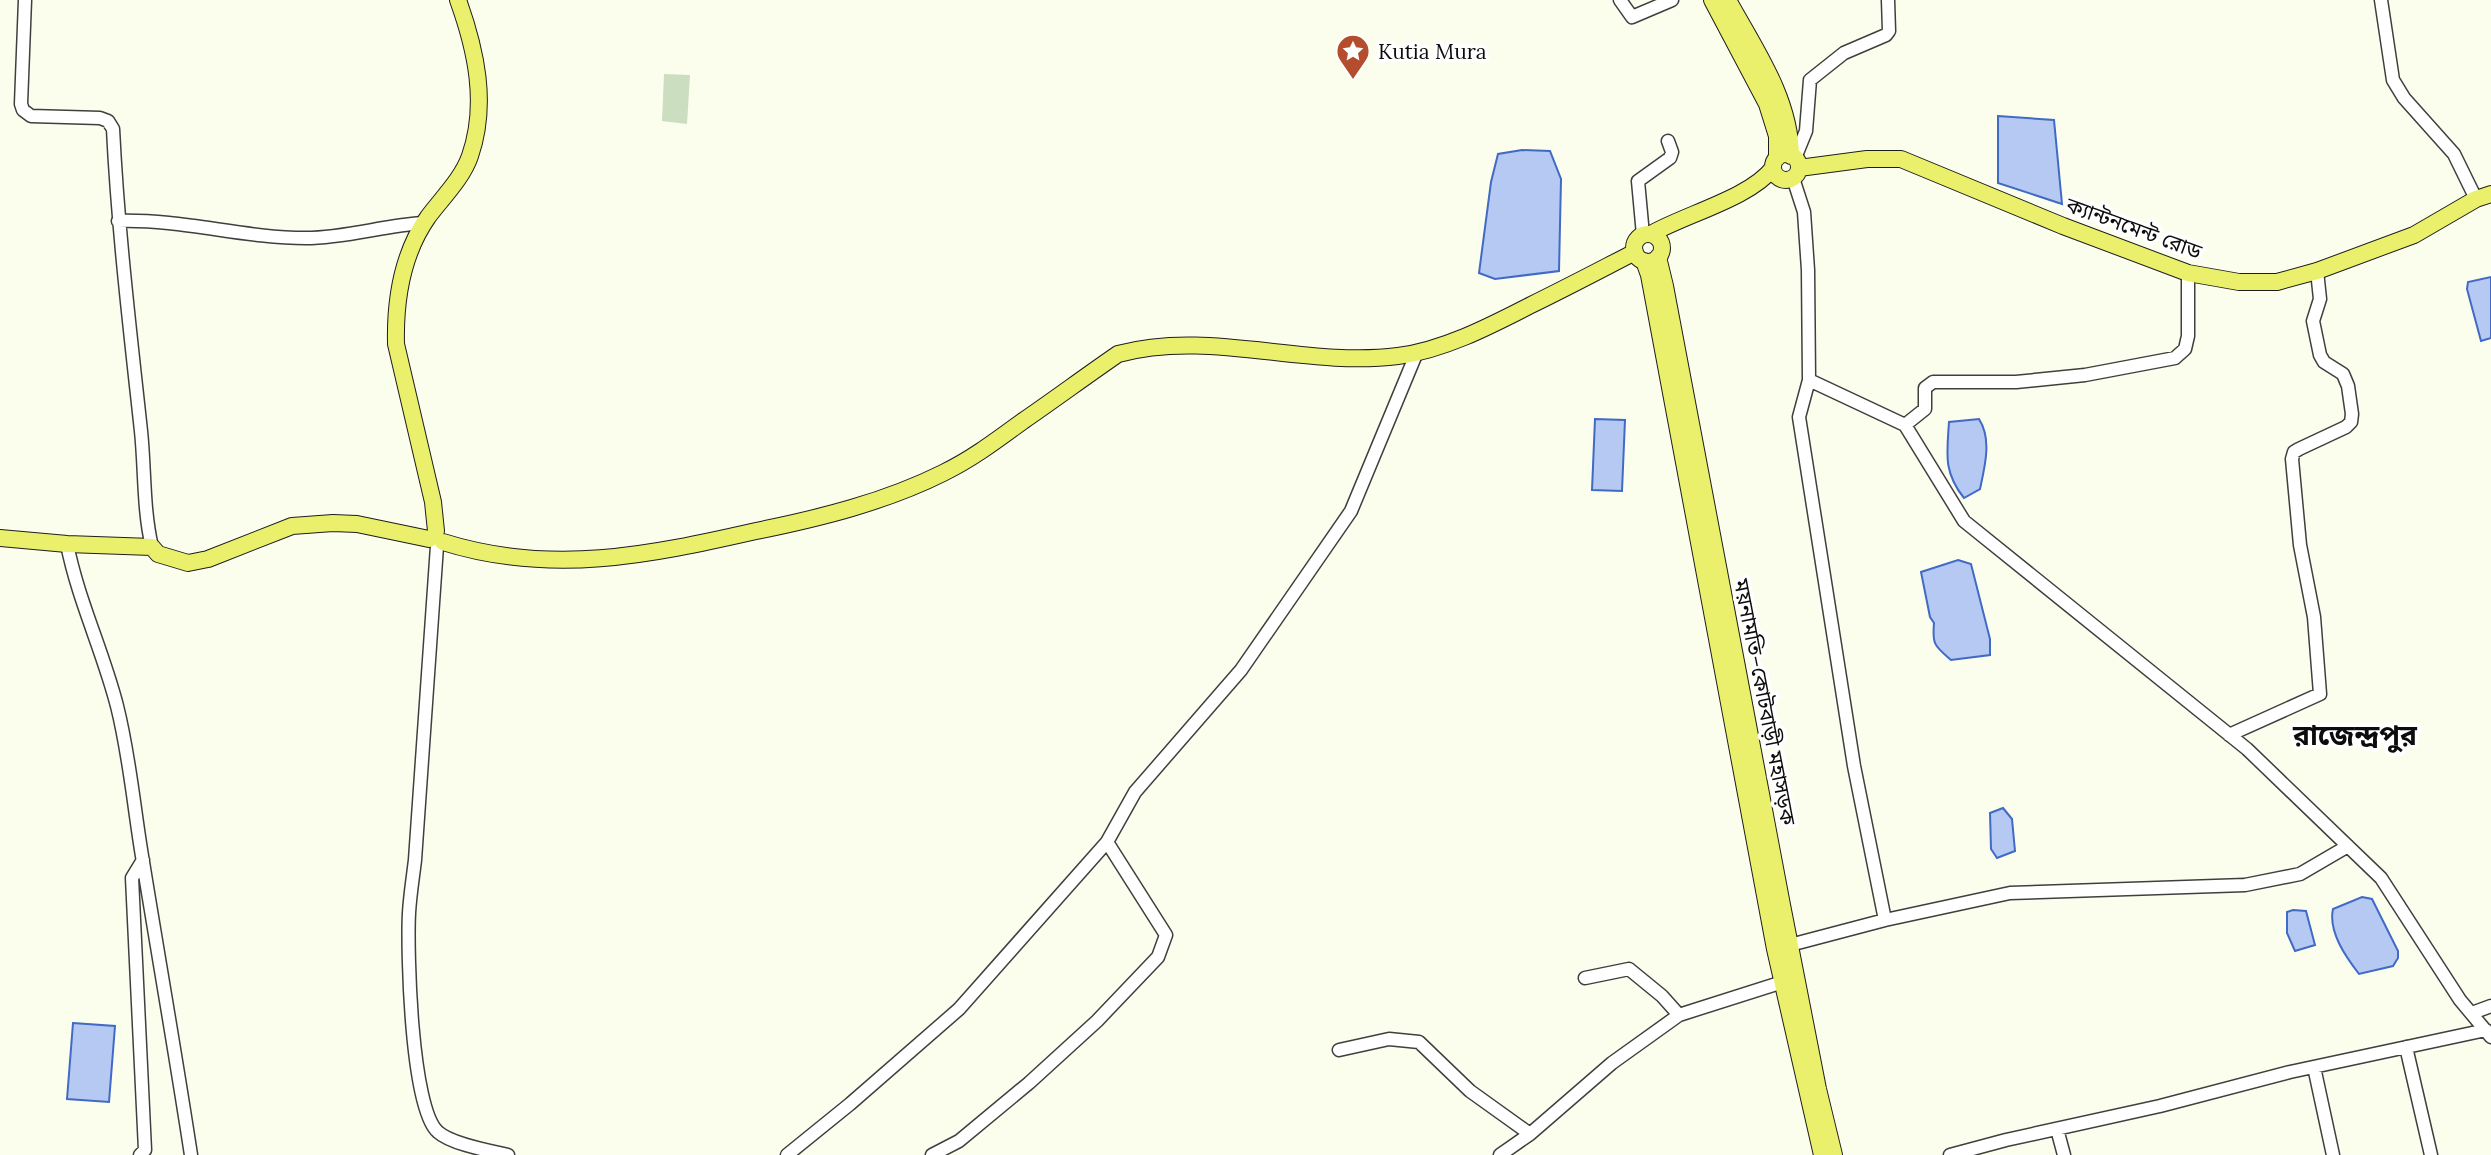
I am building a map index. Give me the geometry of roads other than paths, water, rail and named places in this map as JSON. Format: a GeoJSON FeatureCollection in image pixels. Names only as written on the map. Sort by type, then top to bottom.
{"type":"FeatureCollection","features":[{"type":"Feature","properties":{"kind":"main road"},"geometry":{"type":"LineString","coordinates":[[436,540],[433,502],[397,344],[396,321],[401,283],[410,250],[424,222],[469,159],[477,132],[479,89],[475,53],[458,0]]}},
{"type":"Feature","properties":{"kind":"main road"},"geometry":{"type":"LineString","coordinates":[[1712,0],[1767,104],[1786,166]]}},
{"type":"Feature","properties":{"kind":"main road"},"geometry":{"type":"LineString","coordinates":[[1728,0],[1781,100],[1788,122],[1786,166]]}},
{"type":"Feature","properties":{"kind":"main road","name":"ক্যান্টনমেন্ট রোড"},"geometry":{"type":"LineString","coordinates":[[1786,166],[1901,159],[2063,226],[2188,273],[2239,282],[2277,282],[2317,271],[2414,235],[2483,196]]}},
{"type":"Feature","properties":{"kind":"main road"},"geometry":{"type":"LineString","coordinates":[[0,538],[152,547],[158,554],[188,563],[208,559],[292,526],[333,523],[357,524],[436,540],[469,550],[556,561],[603,560],[726,538],[828,516],[901,491],[943,473],[986,448],[1118,354],[1177,344],[1328,357],[1375,358],[1417,352],[1466,336],[1649,247],[1786,166]]}},
{"type":"Feature","properties":{"kind":"main road","name":"ময়নামতি–কোটবাড়ী মহাসড়ক"},"geometry":{"type":"LineString","coordinates":[[1649,247],[1649,275],[1692,513],[1790,946],[1789,980],[1834,1155]]}},
{"type":"Feature","properties":{"kind":"main road","name":"ময়নামতি–কোটবাড়ী মহাসড়ক"},"geometry":{"type":"LineString","coordinates":[[1736,701],[1822,1155]]}},
{"type":"Feature","properties":{"kind":"street"},"geometry":{"type":"LineString","coordinates":[[25,0],[21,104],[23,110],[31,116],[100,118],[108,121],[113,128],[118,221],[142,444],[148,532],[152,547]]}},
{"type":"Feature","properties":{"kind":"street"},"geometry":{"type":"LineString","coordinates":[[1620,0],[1632,17],[1672,0]]}},
{"type":"Feature","properties":{"kind":"street"},"geometry":{"type":"LineString","coordinates":[[1885,920],[1854,766],[1799,417],[1809,380],[1808,270],[1804,212],[1786,166],[1806,131],[1810,80],[1844,53],[1886,35],[1889,31],[1888,0]]}},
{"type":"Feature","properties":{"kind":"street"},"geometry":{"type":"LineString","coordinates":[[2381,0],[2393,80],[2404,99],[2454,154],[2483,196]]}},
{"type":"Feature","properties":{"kind":"street"},"geometry":{"type":"LineString","coordinates":[[1649,247],[1636,185],[1640,177],[1670,158],[1672,152],[1668,141]]}},
{"type":"Feature","properties":{"kind":"street"},"geometry":{"type":"LineString","coordinates":[[118,221],[162,220],[273,236],[307,238],[424,222]]}},
{"type":"Feature","properties":{"kind":"street"},"geometry":{"type":"LineString","coordinates":[[2229,735],[2320,694],[2314,617],[2300,545],[2292,458],[2299,449],[2346,426],[2351,422],[2352,414],[2348,386],[2343,374],[2324,362],[2320,355],[2313,321],[2320,299],[2317,271]]}},
{"type":"Feature","properties":{"kind":"street"},"geometry":{"type":"LineString","coordinates":[[1905,425],[1925,409],[1925,388],[1933,382],[2016,382],[2085,376],[2175,358],[2185,349],[2188,336],[2188,273]]}},
{"type":"Feature","properties":{"kind":"street"},"geometry":{"type":"LineString","coordinates":[[787,1155],[959,1009],[1107,842],[1135,792],[1241,670],[1351,510],[1417,352]]}},
{"type":"Feature","properties":{"kind":"street"},"geometry":{"type":"LineString","coordinates":[[1809,380],[1905,425],[1964,521],[2229,735],[2348,846],[2381,878],[2460,1000],[2489,1034]]}},
{"type":"Feature","properties":{"kind":"street"},"geometry":{"type":"LineString","coordinates":[[436,540],[415,860],[409,911],[408,962],[421,1094],[427,1116],[438,1133],[508,1155]]}},
{"type":"Feature","properties":{"kind":"street"},"geometry":{"type":"LineString","coordinates":[[67,544],[78,588],[117,705],[132,779],[191,1155]]}},
{"type":"Feature","properties":{"kind":"street"},"geometry":{"type":"LineString","coordinates":[[932,1155],[959,1141],[1028,1083],[1097,1021],[1158,957],[1166,935],[1107,842]]}},
{"type":"Feature","properties":{"kind":"street"},"geometry":{"type":"LineString","coordinates":[[1790,946],[1885,920],[2010,892],[2245,885],[2300,874],[2348,846]]}},
{"type":"Feature","properties":{"kind":"street"},"geometry":{"type":"LineString","coordinates":[[140,1155],[145,1150],[132,878],[143,860]]}},
{"type":"Feature","properties":{"kind":"street"},"geometry":{"type":"LineString","coordinates":[[1585,978],[1629,969],[1662,996],[1679,1015]]}},
{"type":"Feature","properties":{"kind":"street"},"geometry":{"type":"LineString","coordinates":[[1500,1155],[1530,1134],[1612,1063],[1679,1015],[1789,980]]}},
{"type":"Feature","properties":{"kind":"street"},"geometry":{"type":"LineString","coordinates":[[2472,1013],[2491,1006]]}},
{"type":"Feature","properties":{"kind":"street"},"geometry":{"type":"LineString","coordinates":[[1950,1155],[2314,1067],[2406,1047],[2489,1034]]}},
{"type":"Feature","properties":{"kind":"street"},"geometry":{"type":"LineString","coordinates":[[1339,1050],[1389,1039],[1419,1042],[1470,1090],[1530,1134]]}},
{"type":"Feature","properties":{"kind":"street"},"geometry":{"type":"LineString","coordinates":[[2406,1047],[2431,1155]]}},
{"type":"Feature","properties":{"kind":"street"},"geometry":{"type":"LineString","coordinates":[[2314,1067],[2333,1155]]}},
{"type":"Feature","properties":{"kind":"street"},"geometry":{"type":"LineString","coordinates":[[2057,1129],[2064,1155]]}},
{"type":"Feature","properties":{"kind":"water"},"geometry":{"type":"Polygon","coordinates":[[[1998,116],[2054,120],[2062,204],[1998,183],[1998,116]]]}},
{"type":"Feature","properties":{"kind":"water"},"geometry":{"type":"Polygon","coordinates":[[[1522,150],[1550,151],[1561,179],[1559,271],[1495,279],[1479,273],[1491,182],[1498,154],[1522,150]]]}},
{"type":"Feature","properties":{"kind":"water"},"geometry":{"type":"Polygon","coordinates":[[[2491,277],[2491,338],[2481,341],[2467,289],[2468,282],[2491,277]]]}},
{"type":"Feature","properties":{"kind":"water"},"geometry":{"type":"Polygon","coordinates":[[[1595,419],[1625,420],[1622,491],[1592,490],[1595,419]]]}},
{"type":"Feature","properties":{"kind":"water"},"geometry":{"type":"Polygon","coordinates":[[[1979,419],[1986,444],[1984,471],[1980,489],[1964,498],[1949,471],[1949,422],[1979,419]]]}},
{"type":"Feature","properties":{"kind":"water"},"geometry":{"type":"Polygon","coordinates":[[[1958,560],[1971,564],[1990,639],[1990,655],[1951,660],[1934,641],[1934,623],[1930,617],[1921,572],[1958,560]]]}},
{"type":"Feature","properties":{"kind":"water"},"geometry":{"type":"Polygon","coordinates":[[[2003,808],[2012,819],[2015,851],[1997,858],[1991,849],[1990,813],[2003,808]]]}},
{"type":"Feature","properties":{"kind":"water"},"geometry":{"type":"Polygon","coordinates":[[[2362,897],[2372,899],[2398,951],[2398,958],[2393,966],[2359,974],[2339,944],[2332,918],[2333,909],[2362,897]]]}},
{"type":"Feature","properties":{"kind":"water"},"geometry":{"type":"Polygon","coordinates":[[[2306,911],[2315,945],[2295,951],[2287,933],[2287,912],[2306,911]]]}},
{"type":"Feature","properties":{"kind":"water"},"geometry":{"type":"Polygon","coordinates":[[[73,1023],[115,1026],[109,1102],[67,1099],[73,1023]]]}},
{"type":"Feature","properties":{"kind":"place","name":"Kutia Mura"},"geometry":{"type":"Point","coordinates":[1353,81]}},
{"type":"Feature","properties":{"kind":"district","name":"রাজেন্দ্রপুর"},"geometry":{"type":"Point","coordinates":[2355,735]}}]}
